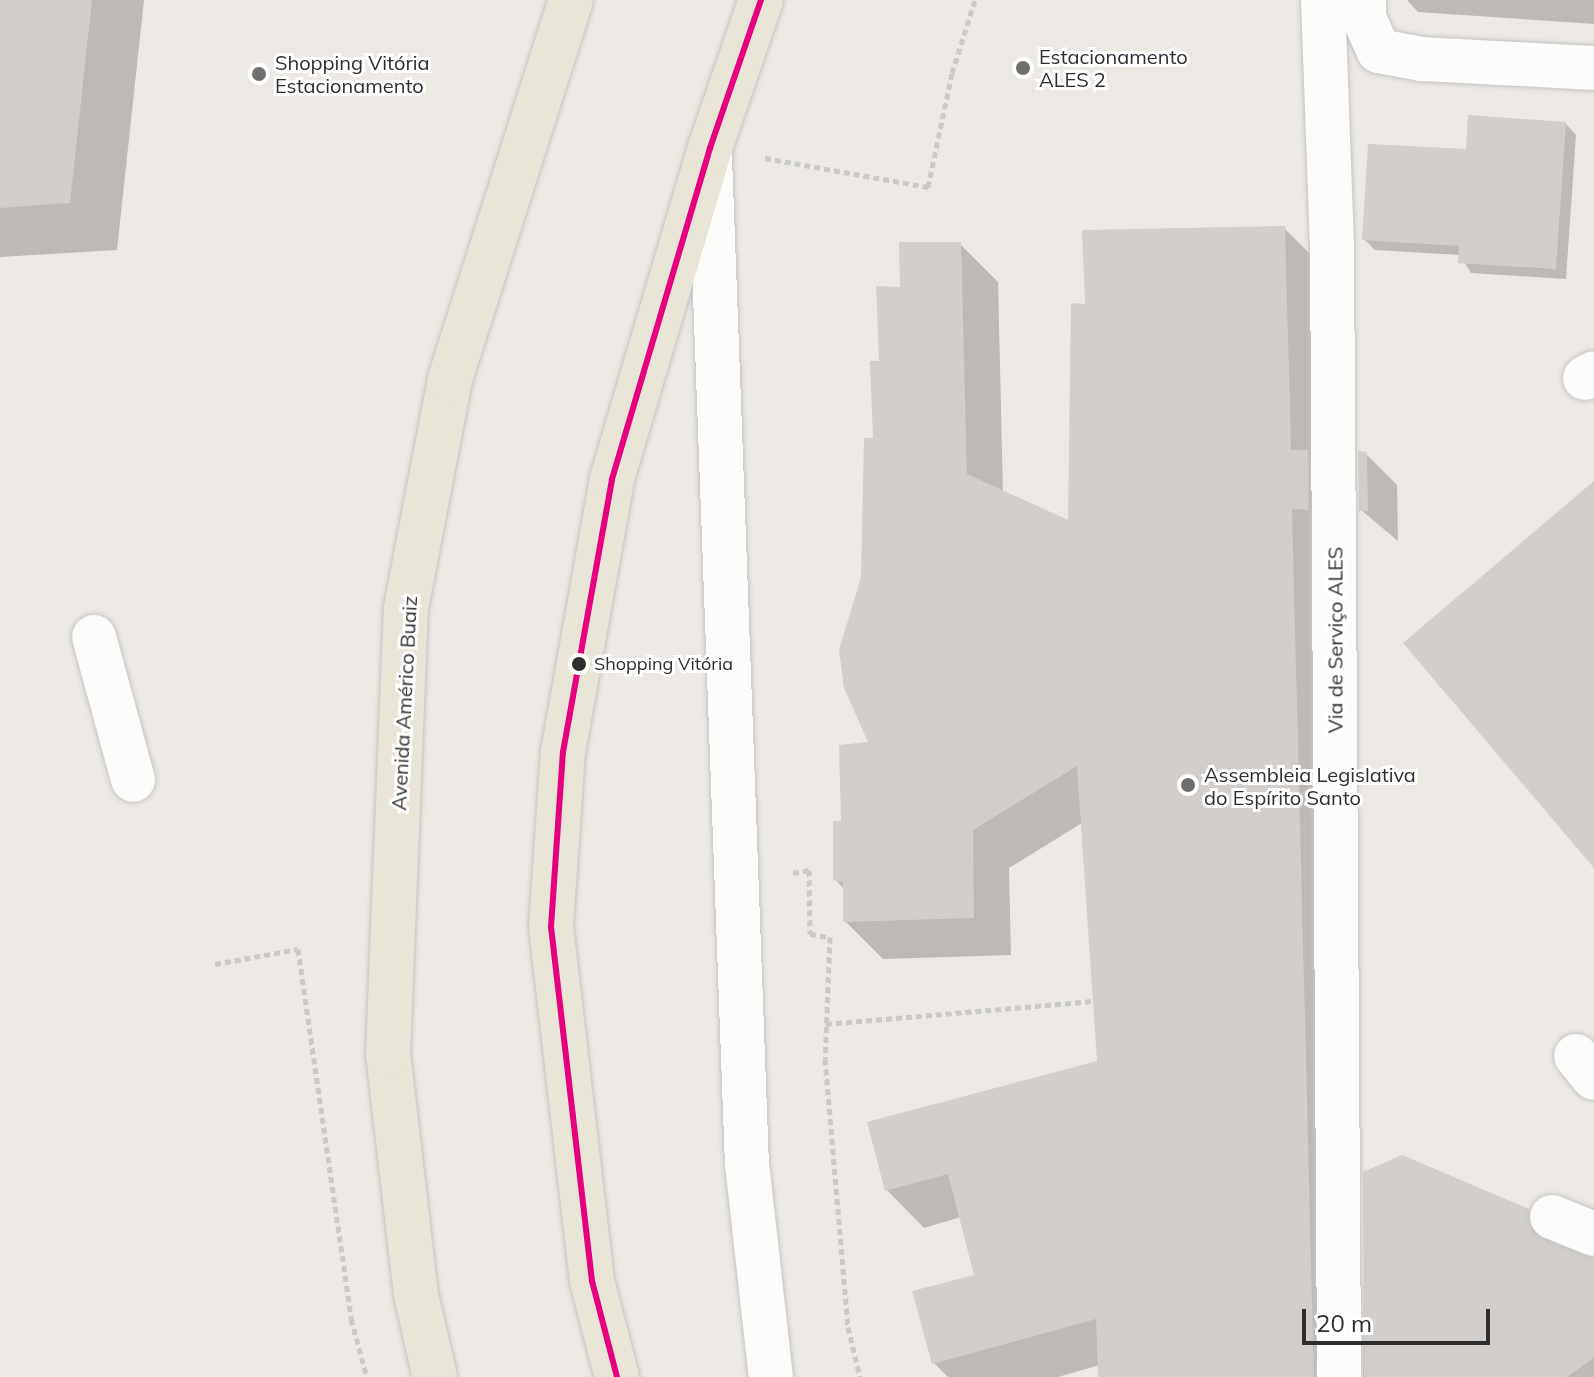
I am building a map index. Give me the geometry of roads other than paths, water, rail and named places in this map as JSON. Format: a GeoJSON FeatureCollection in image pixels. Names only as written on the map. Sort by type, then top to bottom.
{"type":"FeatureCollection","features":[{"type":"Feature","properties":{"kind":"main road","name":"Avenida Américo Buaiz"},"geometry":{"type":"LineString","coordinates":[[435,1377],[416,1295],[388,1053],[406,608],[450,379],[571,0]]}},
{"type":"Feature","properties":{"kind":"main road"},"geometry":{"type":"LineString","coordinates":[[617,1377],[592,1281],[551,927],[563,752],[612,479],[710,148],[761,0]]}},
{"type":"Feature","properties":{"kind":"lane","name":"Via de Serviço ALES"},"geometry":{"type":"LineString","coordinates":[[1323,0],[1332,303],[1339,1374]]}},
{"type":"Feature","properties":{"kind":"lane"},"geometry":{"type":"LineString","coordinates":[[1364,0],[1364,18],[1379,51],[1422,59],[1594,68]]}},
{"type":"Feature","properties":{"kind":"lane"},"geometry":{"type":"LineString","coordinates":[[710,148],[747,1164],[771,1377]]}},
{"type":"Feature","properties":{"kind":"lane"},"geometry":{"type":"LineString","coordinates":[[94,637],[133,780]]}},
{"type":"Feature","properties":{"kind":"lane"},"geometry":{"type":"LineString","coordinates":[[1552,1217],[1594,1234]]}},
{"type":"Feature","properties":{"kind":"place","name":"Estacionamento ALES 2"},"geometry":{"type":"Point","coordinates":[1023,68]}},
{"type":"Feature","properties":{"kind":"place","name":"Shopping Vitória Estacionamento"},"geometry":{"type":"Point","coordinates":[259,74]}},
{"type":"Feature","properties":{"kind":"place","name":"Shopping Vitória"},"geometry":{"type":"Point","coordinates":[579,664]}},
{"type":"Feature","properties":{"kind":"place","name":"Assembleia Legislativa do Espírito Santo"},"geometry":{"type":"Point","coordinates":[1188,785]}}]}
